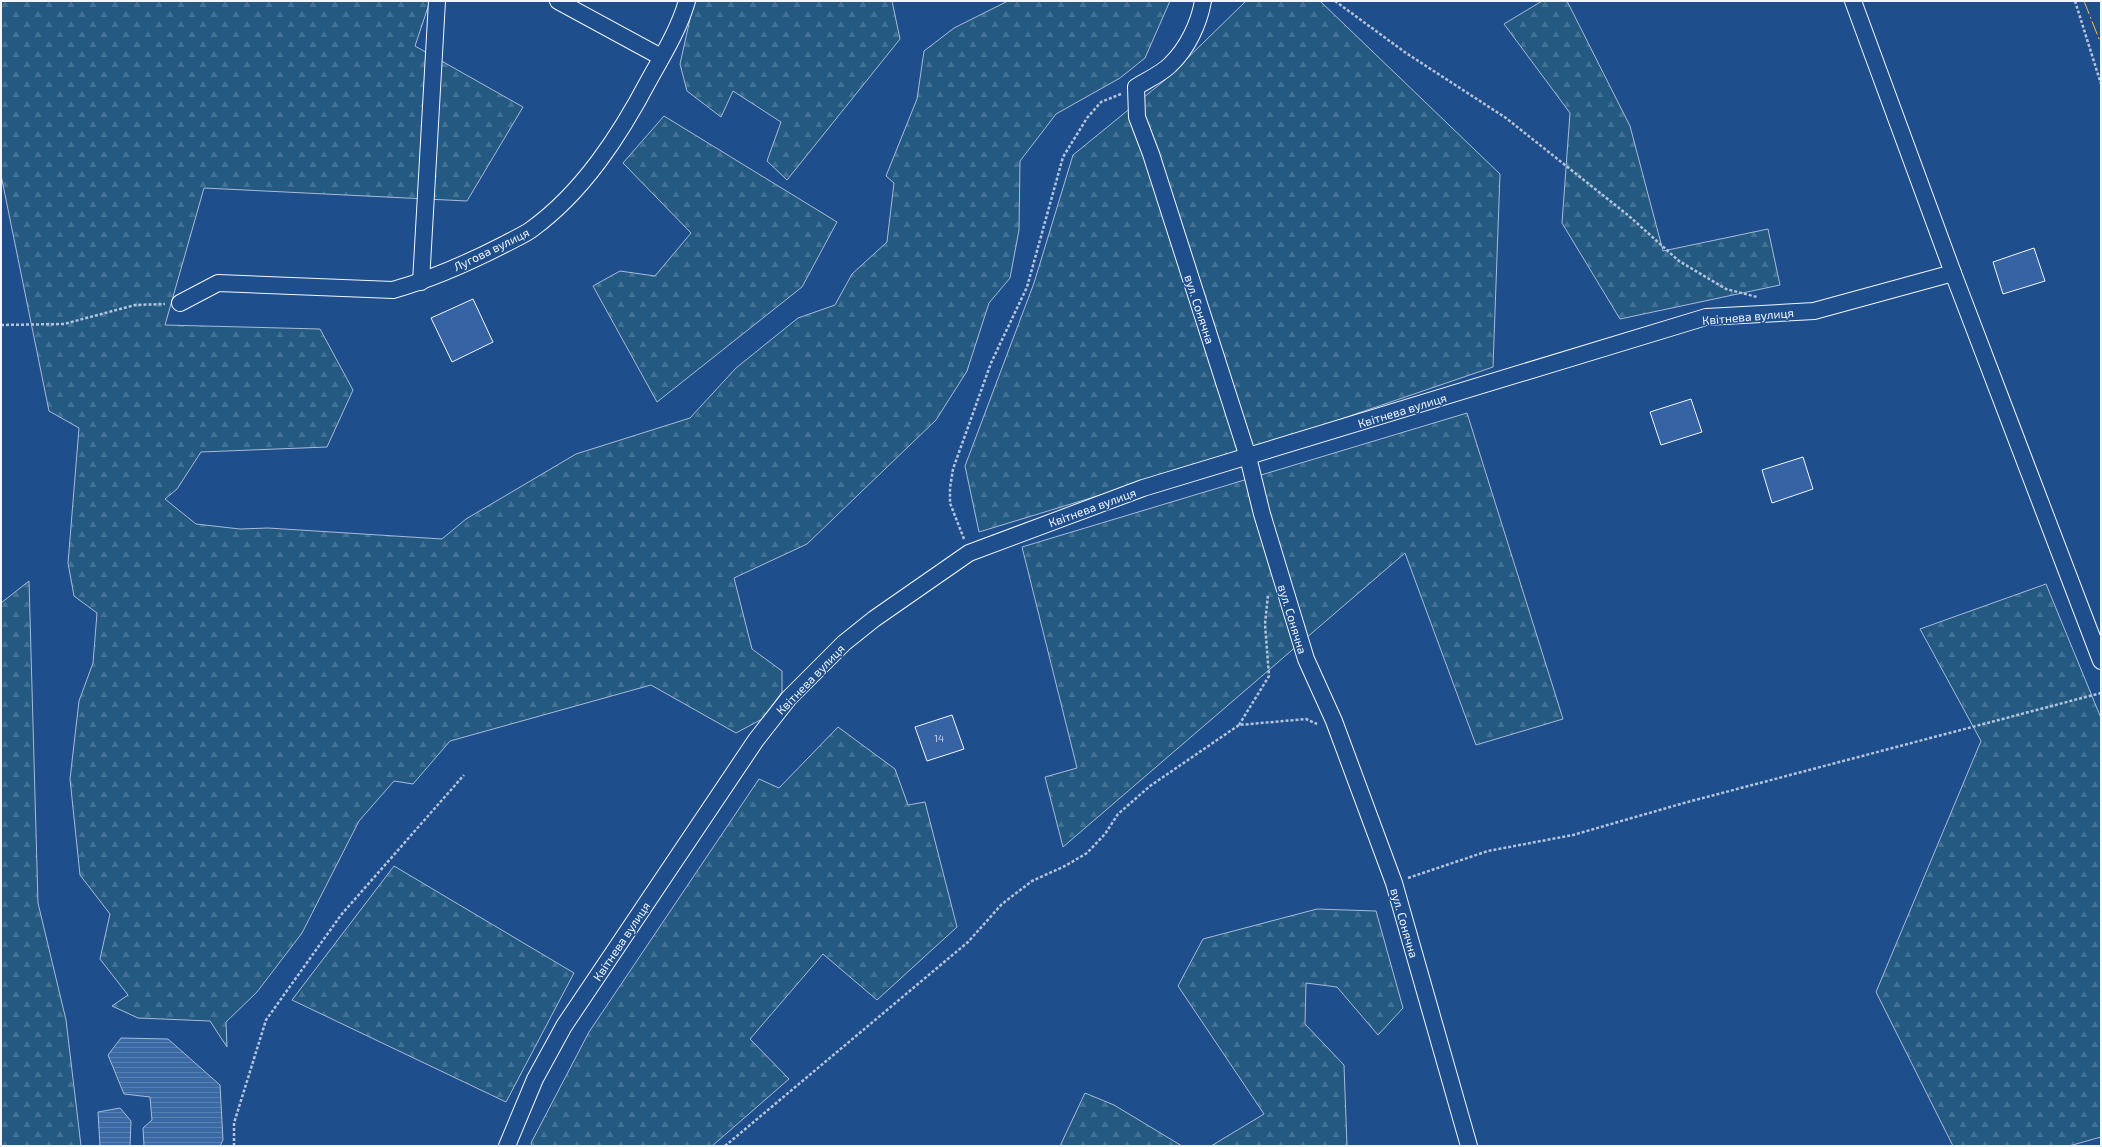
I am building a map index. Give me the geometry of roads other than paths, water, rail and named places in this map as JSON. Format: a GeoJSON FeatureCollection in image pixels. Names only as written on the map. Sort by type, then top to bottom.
{"type":"FeatureCollection","features":[{"type":"Feature","properties":{"kind":"street"},"geometry":{"type":"LineString","coordinates":[[421,282],[437,1]]}},
{"type":"Feature","properties":{"kind":"street"},"geometry":{"type":"LineString","coordinates":[[558,1],[661,57]]}},
{"type":"Feature","properties":{"kind":"street","name":"Лугова вулиця"},"geometry":{"type":"LineString","coordinates":[[180,303],[218,283],[393,290],[421,282],[492,250],[531,230],[567,199],[605,153],[640,97],[672,38],[687,1]]}},
{"type":"Feature","properties":{"kind":"street","name":"вул. Сонячна"},"geometry":{"type":"LineString","coordinates":[[1203,1],[1201,13],[1185,46],[1170,66],[1136,87],[1137,117],[1153,162],[1248,457],[1264,521],[1306,659],[1338,733],[1394,883],[1469,1146]]}},
{"type":"Feature","properties":{"kind":"street"},"geometry":{"type":"LineString","coordinates":[[1853,1],[1953,273],[2101,661]]}},
{"type":"Feature","properties":{"kind":"street","name":"Квітнева вулиця"},"geometry":{"type":"LineString","coordinates":[[506,1146],[535,1079],[564,1026],[756,740],[789,698],[844,643],[874,619],[970,553],[1143,488],[1706,317],[1814,311],[1953,273]]}}]}
